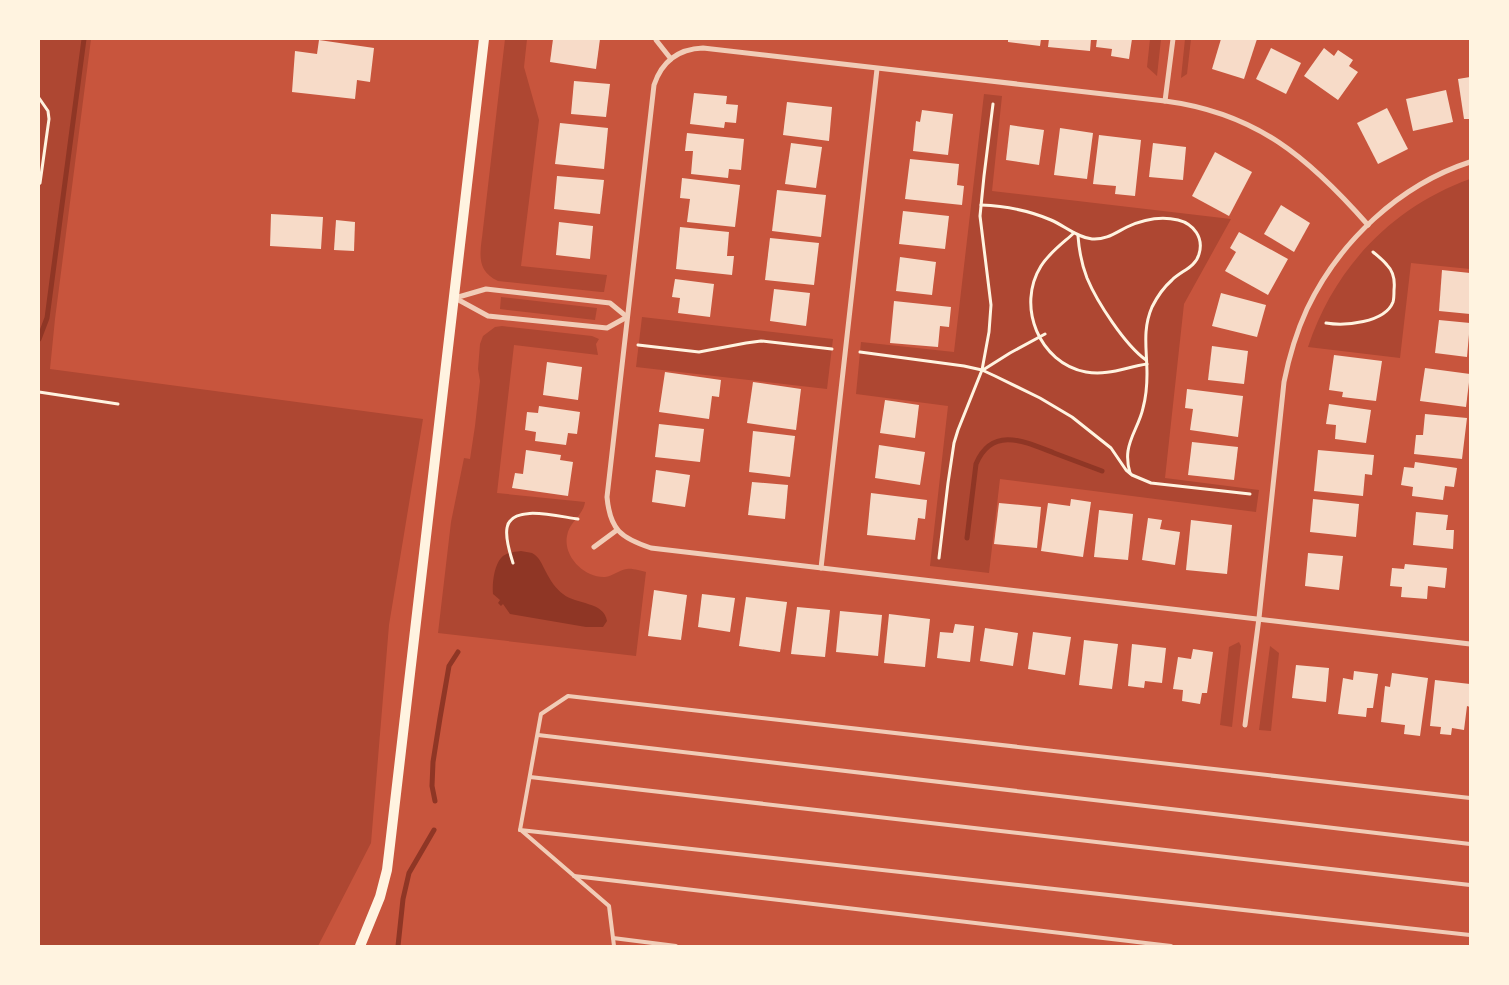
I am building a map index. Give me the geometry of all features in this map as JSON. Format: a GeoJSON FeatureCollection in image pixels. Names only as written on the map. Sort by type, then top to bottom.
{"type":"FeatureCollection","features":[{"type":"Feature","properties":{"kind":"main road"},"geometry":{"type":"LineString","coordinates":[[360,946],[376,911],[390,852],[484,39]]}},
{"type":"Feature","properties":{"kind":"street"},"geometry":{"type":"LineString","coordinates":[[1165,101],[1173,39]]}},
{"type":"Feature","properties":{"kind":"street"},"geometry":{"type":"LineString","coordinates":[[656,40],[671,59]]}},
{"type":"Feature","properties":{"kind":"street"},"geometry":{"type":"LineString","coordinates":[[1368,225],[1318,171],[1284,144],[1228,116],[1189,105],[703,48],[684,51],[662,67],[654,85],[607,497],[608,509],[617,530],[633,542],[651,548],[1470,644]]}},
{"type":"Feature","properties":{"kind":"street"},"geometry":{"type":"LineString","coordinates":[[821,568],[878,69]]}},
{"type":"Feature","properties":{"kind":"street"},"geometry":{"type":"LineString","coordinates":[[1245,725],[1284,382],[1292,352],[1307,310],[1322,283],[1344,251],[1368,225],[1410,191],[1445,172],[1470,162]]}},
{"type":"Feature","properties":{"kind":"street"},"geometry":{"type":"LineString","coordinates":[[455,298],[486,289],[610,303],[627,317]]}},
{"type":"Feature","properties":{"kind":"street"},"geometry":{"type":"LineString","coordinates":[[455,298],[488,316],[607,328],[627,317]]}},
{"type":"Feature","properties":{"kind":"street"},"geometry":{"type":"LineString","coordinates":[[594,547],[617,530]]}},
{"type":"Feature","properties":{"kind":"lane"},"geometry":{"type":"LineString","coordinates":[[520,830],[542,714],[568,696],[1470,798]]}},
{"type":"Feature","properties":{"kind":"lane"},"geometry":{"type":"LineString","coordinates":[[538,735],[1470,844]]}},
{"type":"Feature","properties":{"kind":"lane"},"geometry":{"type":"LineString","coordinates":[[530,777],[1470,885]]}},
{"type":"Feature","properties":{"kind":"lane"},"geometry":{"type":"LineString","coordinates":[[520,830],[609,906],[614,946]]}},
{"type":"Feature","properties":{"kind":"lane"},"geometry":{"type":"LineString","coordinates":[[520,830],[1470,935]]}},
{"type":"Feature","properties":{"kind":"lane"},"geometry":{"type":"LineString","coordinates":[[574,876],[1171,946]]}},
{"type":"Feature","properties":{"kind":"lane"},"geometry":{"type":"LineString","coordinates":[[613,938],[676,946]]}},
{"type":"Feature","properties":{"kind":"path"},"geometry":{"type":"LineString","coordinates":[[39,98],[48,111],[49,119],[39,184]]}},
{"type":"Feature","properties":{"kind":"path"},"geometry":{"type":"LineString","coordinates":[[939,558],[954,443],[982,370],[990,332],[991,305],[981,228],[981,205],[993,104]]}},
{"type":"Feature","properties":{"kind":"path"},"geometry":{"type":"LineString","coordinates":[[981,205],[1007,207],[1031,212],[1054,222],[1078,236],[1093,239],[1104,238],[1146,220],[1162,218],[1182,222],[1193,227],[1196,231],[1200,241],[1200,254],[1198,258],[1164,288],[1152,307],[1146,334],[1147,383],[1143,407],[1128,452],[1130,473]]}},
{"type":"Feature","properties":{"kind":"path"},"geometry":{"type":"LineString","coordinates":[[1074,233],[1047,258],[1034,280],[1031,312],[1034,326],[1040,337],[1050,351],[1064,363],[1086,372],[1108,373],[1146,362]]}},
{"type":"Feature","properties":{"kind":"path"},"geometry":{"type":"LineString","coordinates":[[1078,236],[1082,260],[1090,283],[1130,346],[1146,362]]}},
{"type":"Feature","properties":{"kind":"path"},"geometry":{"type":"LineString","coordinates":[[1326,323],[1360,323],[1390,307],[1393,302],[1394,278],[1388,266],[1373,252]]}},
{"type":"Feature","properties":{"kind":"path"},"geometry":{"type":"LineString","coordinates":[[982,370],[1045,334]]}},
{"type":"Feature","properties":{"kind":"path"},"geometry":{"type":"LineString","coordinates":[[638,345],[699,352],[761,341],[832,349]]}},
{"type":"Feature","properties":{"kind":"path"},"geometry":{"type":"LineString","coordinates":[[860,352],[982,370],[1026,390],[1072,417],[1111,448],[1130,473],[1139,479],[1250,494]]}},
{"type":"Feature","properties":{"kind":"path"},"geometry":{"type":"LineString","coordinates":[[39,392],[118,404]]}},
{"type":"Feature","properties":{"kind":"path"},"geometry":{"type":"LineString","coordinates":[[513,563],[506,531],[513,517],[518,514],[531,513],[578,519]]}},
{"type":"Feature","properties":{"kind":"shaded area"},"geometry":{"type":"Polygon","coordinates":[[[39,39],[91,39],[50,369],[423,419],[389,625],[371,843],[318,946],[39,946],[39,39]]]}},
{"type":"Feature","properties":{"kind":"shaded area"},"geometry":{"type":"Polygon","coordinates":[[[505,39],[527,39],[524,67],[539,120],[521,266],[607,275],[604,292],[498,281],[485,271],[482,265],[481,244],[505,39]]]}},
{"type":"Feature","properties":{"kind":"shaded area"},"geometry":{"type":"Polygon","coordinates":[[[1150,39],[1161,39],[1157,76],[1147,67],[1150,39]]]}},
{"type":"Feature","properties":{"kind":"shaded area"},"geometry":{"type":"Polygon","coordinates":[[[1185,39],[1191,39],[1187,74],[1181,78],[1185,39]]]}},
{"type":"Feature","properties":{"kind":"shaded area"},"geometry":{"type":"Polygon","coordinates":[[[984,94],[1002,96],[992,191],[1231,219],[1184,304],[1165,478],[1259,490],[1256,512],[1000,479],[989,573],[930,566],[948,406],[856,394],[861,342],[954,352],[984,94]]]}},
{"type":"Feature","properties":{"kind":"shaded area"},"geometry":{"type":"Polygon","coordinates":[[[1470,179],[1470,269],[1411,263],[1400,358],[1308,347],[1319,318],[1333,291],[1370,244],[1391,224],[1415,206],[1442,191],[1470,179]]]}},
{"type":"Feature","properties":{"kind":"shaded area"},"geometry":{"type":"Polygon","coordinates":[[[501,297],[597,308],[595,320],[500,309],[501,297]]]}},
{"type":"Feature","properties":{"kind":"shaded area"},"geometry":{"type":"Polygon","coordinates":[[[642,317],[833,339],[827,389],[636,367],[642,317]]]}},
{"type":"Feature","properties":{"kind":"shaded area"},"geometry":{"type":"Polygon","coordinates":[[[502,326],[592,336],[599,339],[596,344],[598,355],[514,345],[497,493],[585,502],[582,511],[570,527],[567,536],[568,551],[577,565],[590,574],[605,577],[629,569],[646,572],[636,656],[438,633],[451,522],[464,458],[470,459],[475,426],[480,381],[478,369],[480,344],[483,336],[495,327],[502,326]]]}},
{"type":"Feature","properties":{"kind":"shaded area"},"geometry":{"type":"Polygon","coordinates":[[[521,551],[532,553],[537,557],[551,581],[563,594],[601,610],[607,621],[603,627],[586,627],[510,614],[503,604],[501,606],[498,603],[500,600],[493,594],[495,570],[501,558],[505,555],[521,551]]]}},
{"type":"Feature","properties":{"kind":"shaded area"},"geometry":{"type":"Polygon","coordinates":[[[1239,642],[1241,646],[1232,727],[1220,725],[1229,647],[1239,642]]]}},
{"type":"Feature","properties":{"kind":"shaded area"},"geometry":{"type":"Polygon","coordinates":[[[1270,646],[1279,653],[1271,731],[1259,730],[1270,646]]]}},
{"type":"Feature","properties":{"kind":"building"},"geometry":{"type":"Polygon","coordinates":[[[553,39],[600,39],[596,69],[550,62],[553,39]]]}},
{"type":"Feature","properties":{"kind":"building"},"geometry":{"type":"Polygon","coordinates":[[[1008,39],[1041,39],[1040,46],[1008,42],[1008,39]]]}},
{"type":"Feature","properties":{"kind":"building"},"geometry":{"type":"Polygon","coordinates":[[[1049,39],[1091,39],[1090,51],[1048,47],[1049,39]]]}},
{"type":"Feature","properties":{"kind":"building"},"geometry":{"type":"Polygon","coordinates":[[[1097,39],[1132,39],[1129,59],[1111,56],[1112,49],[1096,47],[1097,39]]]}},
{"type":"Feature","properties":{"kind":"building"},"geometry":{"type":"Polygon","coordinates":[[[1221,39],[1257,39],[1244,79],[1212,69],[1221,39]]]}},
{"type":"Feature","properties":{"kind":"building"},"geometry":{"type":"Polygon","coordinates":[[[319,40],[374,48],[370,82],[357,80],[355,99],[292,92],[295,51],[317,54],[319,40]]]}},
{"type":"Feature","properties":{"kind":"building"},"geometry":{"type":"Polygon","coordinates":[[[1271,48],[1301,63],[1286,94],[1256,79],[1271,48]]]}},
{"type":"Feature","properties":{"kind":"building"},"geometry":{"type":"Polygon","coordinates":[[[1324,48],[1334,56],[1338,50],[1353,60],[1349,66],[1358,72],[1338,100],[1304,76],[1324,48]]]}},
{"type":"Feature","properties":{"kind":"building"},"geometry":{"type":"Polygon","coordinates":[[[1470,77],[1470,119],[1464,119],[1458,79],[1470,77]]]}},
{"type":"Feature","properties":{"kind":"building"},"geometry":{"type":"Polygon","coordinates":[[[574,81],[610,84],[606,117],[571,114],[574,81]]]}},
{"type":"Feature","properties":{"kind":"building"},"geometry":{"type":"Polygon","coordinates":[[[1446,90],[1453,122],[1413,131],[1406,99],[1446,90]]]}},
{"type":"Feature","properties":{"kind":"building"},"geometry":{"type":"Polygon","coordinates":[[[694,93],[727,96],[726,104],[738,105],[736,123],[725,122],[724,128],[690,124],[694,93]]]}},
{"type":"Feature","properties":{"kind":"building"},"geometry":{"type":"Polygon","coordinates":[[[787,102],[832,107],[829,141],[783,135],[787,102]]]}},
{"type":"Feature","properties":{"kind":"building"},"geometry":{"type":"Polygon","coordinates":[[[1387,108],[1408,149],[1378,164],[1357,123],[1387,108]]]}},
{"type":"Feature","properties":{"kind":"building"},"geometry":{"type":"Polygon","coordinates":[[[922,110],[953,114],[948,155],[913,151],[916,121],[920,122],[922,110]]]}},
{"type":"Feature","properties":{"kind":"building"},"geometry":{"type":"Polygon","coordinates":[[[560,123],[608,128],[604,169],[555,164],[560,123]]]}},
{"type":"Feature","properties":{"kind":"building"},"geometry":{"type":"Polygon","coordinates":[[[1010,125],[1044,130],[1039,165],[1006,160],[1010,125]]]}},
{"type":"Feature","properties":{"kind":"building"},"geometry":{"type":"Polygon","coordinates":[[[1060,128],[1093,133],[1087,179],[1054,175],[1060,128]]]}},
{"type":"Feature","properties":{"kind":"building"},"geometry":{"type":"Polygon","coordinates":[[[687,133],[744,139],[741,170],[729,169],[728,178],[691,174],[693,151],[685,151],[687,133]]]}},
{"type":"Feature","properties":{"kind":"building"},"geometry":{"type":"Polygon","coordinates":[[[1099,135],[1141,140],[1135,196],[1115,194],[1116,186],[1093,184],[1099,135]]]}},
{"type":"Feature","properties":{"kind":"building"},"geometry":{"type":"Polygon","coordinates":[[[791,143],[822,147],[816,188],[785,184],[791,143]]]}},
{"type":"Feature","properties":{"kind":"building"},"geometry":{"type":"Polygon","coordinates":[[[1153,143],[1186,147],[1183,180],[1149,177],[1153,143]]]}},
{"type":"Feature","properties":{"kind":"building"},"geometry":{"type":"Polygon","coordinates":[[[1215,152],[1252,172],[1229,216],[1192,196],[1215,152]]]}},
{"type":"Feature","properties":{"kind":"building"},"geometry":{"type":"Polygon","coordinates":[[[910,159],[959,164],[957,185],[964,186],[962,205],[905,199],[910,159]]]}},
{"type":"Feature","properties":{"kind":"building"},"geometry":{"type":"Polygon","coordinates":[[[557,176],[604,180],[600,214],[554,209],[557,176]]]}},
{"type":"Feature","properties":{"kind":"building"},"geometry":{"type":"Polygon","coordinates":[[[682,178],[740,185],[735,227],[687,222],[690,199],[680,198],[682,178]]]}},
{"type":"Feature","properties":{"kind":"building"},"geometry":{"type":"Polygon","coordinates":[[[777,190],[826,195],[821,237],[772,231],[777,190]]]}},
{"type":"Feature","properties":{"kind":"building"},"geometry":{"type":"Polygon","coordinates":[[[1281,205],[1310,223],[1294,252],[1264,234],[1281,205]]]}},
{"type":"Feature","properties":{"kind":"building"},"geometry":{"type":"Polygon","coordinates":[[[903,211],[949,216],[945,249],[899,244],[903,211]]]}},
{"type":"Feature","properties":{"kind":"building"},"geometry":{"type":"Polygon","coordinates":[[[271,214],[323,217],[321,249],[270,246],[271,214]]]}},
{"type":"Feature","properties":{"kind":"building"},"geometry":{"type":"Polygon","coordinates":[[[336,220],[355,222],[354,251],[334,250],[336,220]]]}},
{"type":"Feature","properties":{"kind":"building"},"geometry":{"type":"Polygon","coordinates":[[[559,222],[593,226],[590,259],[556,255],[559,222]]]}},
{"type":"Feature","properties":{"kind":"building"},"geometry":{"type":"Polygon","coordinates":[[[680,227],[729,232],[727,256],[734,256],[732,275],[676,269],[680,227]]]}},
{"type":"Feature","properties":{"kind":"building"},"geometry":{"type":"Polygon","coordinates":[[[1239,232],[1288,259],[1268,295],[1225,271],[1236,252],[1230,248],[1239,232]]]}},
{"type":"Feature","properties":{"kind":"building"},"geometry":{"type":"Polygon","coordinates":[[[770,238],[819,243],[814,285],[765,280],[770,238]]]}},
{"type":"Feature","properties":{"kind":"building"},"geometry":{"type":"Polygon","coordinates":[[[900,257],[936,262],[932,295],[896,291],[900,257]]]}},
{"type":"Feature","properties":{"kind":"building"},"geometry":{"type":"Polygon","coordinates":[[[1442,270],[1470,273],[1470,314],[1439,311],[1442,270]]]}},
{"type":"Feature","properties":{"kind":"building"},"geometry":{"type":"Polygon","coordinates":[[[675,279],[714,284],[710,317],[678,313],[680,298],[672,297],[675,279]]]}},
{"type":"Feature","properties":{"kind":"building"},"geometry":{"type":"Polygon","coordinates":[[[774,289],[810,293],[806,326],[770,321],[774,289]]]}},
{"type":"Feature","properties":{"kind":"building"},"geometry":{"type":"Polygon","coordinates":[[[1221,293],[1266,305],[1257,337],[1212,326],[1221,293]]]}},
{"type":"Feature","properties":{"kind":"building"},"geometry":{"type":"Polygon","coordinates":[[[894,301],[951,307],[949,327],[940,326],[938,347],[890,343],[894,301]]]}},
{"type":"Feature","properties":{"kind":"building"},"geometry":{"type":"Polygon","coordinates":[[[1439,320],[1470,323],[1467,357],[1435,353],[1439,320]]]}},
{"type":"Feature","properties":{"kind":"building"},"geometry":{"type":"Polygon","coordinates":[[[1212,346],[1248,351],[1244,384],[1208,380],[1212,346]]]}},
{"type":"Feature","properties":{"kind":"building"},"geometry":{"type":"Polygon","coordinates":[[[1334,355],[1382,361],[1376,401],[1342,397],[1343,392],[1329,390],[1334,355]]]}},
{"type":"Feature","properties":{"kind":"building"},"geometry":{"type":"Polygon","coordinates":[[[547,362],[582,367],[578,400],[543,395],[547,362]]]}},
{"type":"Feature","properties":{"kind":"building"},"geometry":{"type":"Polygon","coordinates":[[[1425,368],[1470,374],[1466,407],[1420,401],[1425,368]]]}},
{"type":"Feature","properties":{"kind":"building"},"geometry":{"type":"Polygon","coordinates":[[[665,372],[721,380],[719,397],[712,396],[709,419],[659,412],[665,372]]]}},
{"type":"Feature","properties":{"kind":"building"},"geometry":{"type":"Polygon","coordinates":[[[753,382],[801,389],[796,430],[747,423],[753,382]]]}},
{"type":"Feature","properties":{"kind":"building"},"geometry":{"type":"Polygon","coordinates":[[[1187,389],[1243,396],[1238,437],[1190,430],[1193,409],[1185,408],[1187,389]]]}},
{"type":"Feature","properties":{"kind":"building"},"geometry":{"type":"Polygon","coordinates":[[[885,400],[919,405],[915,438],[880,433],[885,400]]]}},
{"type":"Feature","properties":{"kind":"building"},"geometry":{"type":"Polygon","coordinates":[[[1329,404],[1371,410],[1366,443],[1335,439],[1336,425],[1326,424],[1329,404]]]}},
{"type":"Feature","properties":{"kind":"building"},"geometry":{"type":"Polygon","coordinates":[[[539,406],[580,412],[577,434],[568,433],[566,445],[535,441],[536,432],[525,430],[527,412],[538,413],[539,406]]]}},
{"type":"Feature","properties":{"kind":"building"},"geometry":{"type":"Polygon","coordinates":[[[1425,414],[1467,418],[1462,459],[1414,454],[1416,435],[1423,435],[1425,414]]]}},
{"type":"Feature","properties":{"kind":"building"},"geometry":{"type":"Polygon","coordinates":[[[659,424],[704,429],[700,462],[655,457],[659,424]]]}},
{"type":"Feature","properties":{"kind":"building"},"geometry":{"type":"Polygon","coordinates":[[[753,431],[795,436],[790,477],[749,472],[753,431]]]}},
{"type":"Feature","properties":{"kind":"building"},"geometry":{"type":"Polygon","coordinates":[[[1192,442],[1238,447],[1234,480],[1188,475],[1192,442]]]}},
{"type":"Feature","properties":{"kind":"building"},"geometry":{"type":"Polygon","coordinates":[[[879,445],[925,452],[920,485],[875,478],[879,445]]]}},
{"type":"Feature","properties":{"kind":"building"},"geometry":{"type":"Polygon","coordinates":[[[526,450],[561,455],[560,460],[573,462],[568,496],[512,488],[515,473],[523,474],[526,450]]]}},
{"type":"Feature","properties":{"kind":"building"},"geometry":{"type":"Polygon","coordinates":[[[1318,450],[1374,455],[1372,475],[1365,474],[1363,496],[1314,491],[1318,450]]]}},
{"type":"Feature","properties":{"kind":"building"},"geometry":{"type":"Polygon","coordinates":[[[1415,462],[1457,468],[1454,487],[1445,486],[1443,500],[1412,496],[1413,487],[1401,485],[1404,467],[1414,468],[1415,462]]]}},
{"type":"Feature","properties":{"kind":"building"},"geometry":{"type":"Polygon","coordinates":[[[656,470],[690,475],[685,507],[652,502],[656,470]]]}},
{"type":"Feature","properties":{"kind":"building"},"geometry":{"type":"Polygon","coordinates":[[[752,482],[788,485],[785,519],[748,515],[752,482]]]}},
{"type":"Feature","properties":{"kind":"building"},"geometry":{"type":"Polygon","coordinates":[[[871,493],[927,500],[925,519],[918,518],[915,540],[867,535],[871,493]]]}},
{"type":"Feature","properties":{"kind":"building"},"geometry":{"type":"Polygon","coordinates":[[[1071,499],[1091,502],[1083,557],[1041,551],[1048,503],[1070,506],[1071,499]]]}},
{"type":"Feature","properties":{"kind":"building"},"geometry":{"type":"Polygon","coordinates":[[[1313,499],[1359,504],[1356,537],[1310,532],[1313,499]]]}},
{"type":"Feature","properties":{"kind":"building"},"geometry":{"type":"Polygon","coordinates":[[[999,503],[1041,507],[1037,548],[994,544],[999,503]]]}},
{"type":"Feature","properties":{"kind":"building"},"geometry":{"type":"Polygon","coordinates":[[[1099,510],[1133,514],[1128,560],[1094,557],[1099,510]]]}},
{"type":"Feature","properties":{"kind":"building"},"geometry":{"type":"Polygon","coordinates":[[[1416,512],[1448,515],[1446,530],[1454,530],[1453,549],[1413,545],[1416,512]]]}},
{"type":"Feature","properties":{"kind":"building"},"geometry":{"type":"Polygon","coordinates":[[[1148,518],[1162,520],[1160,529],[1180,532],[1175,565],[1142,560],[1148,518]]]}},
{"type":"Feature","properties":{"kind":"building"},"geometry":{"type":"Polygon","coordinates":[[[1191,520],[1232,525],[1227,574],[1186,570],[1191,520]]]}},
{"type":"Feature","properties":{"kind":"building"},"geometry":{"type":"Polygon","coordinates":[[[1308,553],[1343,556],[1339,590],[1305,586],[1308,553]]]}},
{"type":"Feature","properties":{"kind":"building"},"geometry":{"type":"Polygon","coordinates":[[[1405,564],[1447,568],[1445,588],[1428,586],[1427,599],[1401,597],[1402,587],[1390,586],[1392,568],[1404,569],[1405,564]]]}},
{"type":"Feature","properties":{"kind":"building"},"geometry":{"type":"Polygon","coordinates":[[[654,590],[687,595],[681,640],[648,636],[654,590]]]}},
{"type":"Feature","properties":{"kind":"building"},"geometry":{"type":"Polygon","coordinates":[[[702,594],[735,598],[730,632],[698,627],[702,594]]]}},
{"type":"Feature","properties":{"kind":"building"},"geometry":{"type":"Polygon","coordinates":[[[746,597],[787,602],[780,652],[739,646],[746,597]]]}},
{"type":"Feature","properties":{"kind":"building"},"geometry":{"type":"Polygon","coordinates":[[[797,607],[830,610],[825,657],[791,654],[797,607]]]}},
{"type":"Feature","properties":{"kind":"building"},"geometry":{"type":"Polygon","coordinates":[[[840,611],[882,615],[878,656],[836,652],[840,611]]]}},
{"type":"Feature","properties":{"kind":"building"},"geometry":{"type":"Polygon","coordinates":[[[889,614],[930,619],[925,667],[884,663],[889,614]]]}},
{"type":"Feature","properties":{"kind":"building"},"geometry":{"type":"Polygon","coordinates":[[[955,624],[974,626],[970,662],[937,658],[940,632],[953,633],[955,624]]]}},
{"type":"Feature","properties":{"kind":"building"},"geometry":{"type":"Polygon","coordinates":[[[985,628],[1018,633],[1013,666],[980,661],[985,628]]]}},
{"type":"Feature","properties":{"kind":"building"},"geometry":{"type":"Polygon","coordinates":[[[1033,632],[1071,637],[1065,675],[1028,669],[1033,632]]]}},
{"type":"Feature","properties":{"kind":"building"},"geometry":{"type":"Polygon","coordinates":[[[1084,640],[1118,644],[1112,689],[1079,685],[1084,640]]]}},
{"type":"Feature","properties":{"kind":"building"},"geometry":{"type":"Polygon","coordinates":[[[1132,644],[1166,648],[1162,683],[1145,681],[1144,688],[1128,686],[1132,644]]]}},
{"type":"Feature","properties":{"kind":"building"},"geometry":{"type":"Polygon","coordinates":[[[1193,649],[1213,652],[1207,693],[1202,693],[1200,704],[1182,701],[1183,690],[1173,689],[1178,657],[1191,659],[1193,649]]]}},
{"type":"Feature","properties":{"kind":"building"},"geometry":{"type":"Polygon","coordinates":[[[1296,665],[1329,668],[1326,702],[1292,698],[1296,665]]]}},
{"type":"Feature","properties":{"kind":"building"},"geometry":{"type":"Polygon","coordinates":[[[1354,671],[1378,674],[1373,708],[1367,708],[1366,717],[1338,714],[1343,678],[1353,680],[1354,671]]]}},
{"type":"Feature","properties":{"kind":"building"},"geometry":{"type":"Polygon","coordinates":[[[1392,673],[1428,678],[1420,736],[1404,734],[1405,725],[1381,722],[1385,686],[1390,687],[1392,673]]]}},
{"type":"Feature","properties":{"kind":"building"},"geometry":{"type":"Polygon","coordinates":[[[1435,680],[1470,684],[1470,707],[1467,706],[1464,730],[1452,728],[1451,735],[1440,734],[1441,727],[1430,726],[1435,680]]]}},
{"type":"Feature","properties":{"kind":"waterway"},"geometry":{"type":"LineString","coordinates":[[39,339],[47,318],[84,39]]}},
{"type":"Feature","properties":{"kind":"waterway"},"geometry":{"type":"LineString","coordinates":[[967,538],[976,464],[983,452],[991,444],[1000,440],[1021,441],[1102,471]]}},
{"type":"Feature","properties":{"kind":"waterway"},"geometry":{"type":"LineString","coordinates":[[435,801],[432,786],[433,762],[449,666],[458,652]]}},
{"type":"Feature","properties":{"kind":"waterway"},"geometry":{"type":"LineString","coordinates":[[398,946],[403,899],[409,873],[434,830]]}}]}
